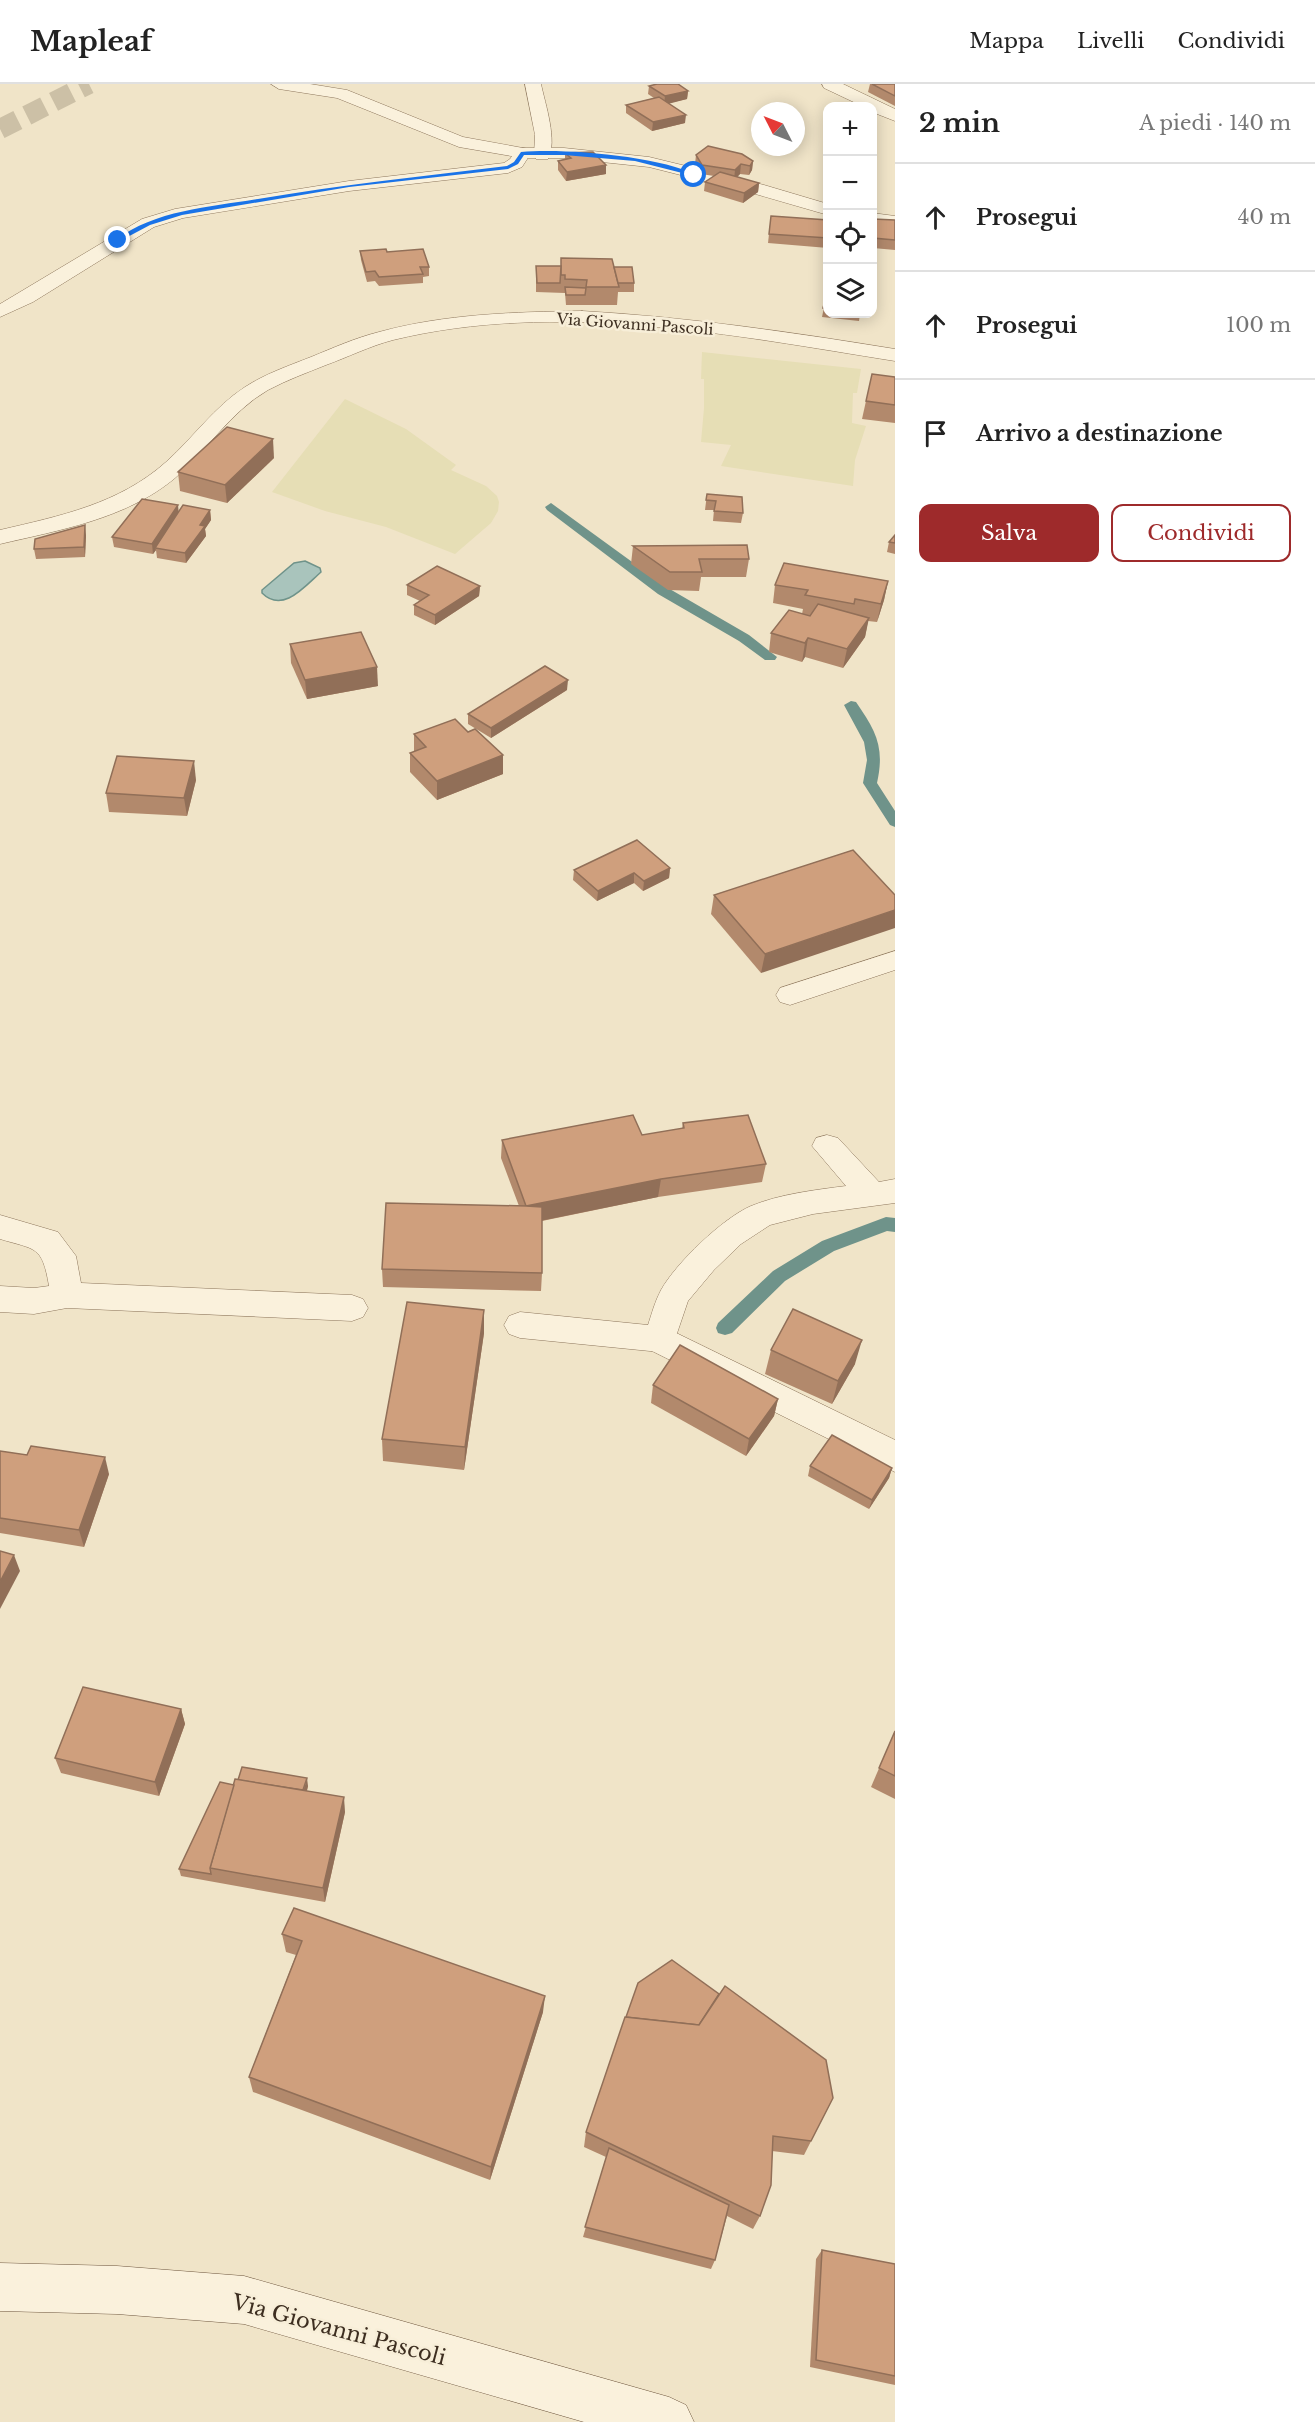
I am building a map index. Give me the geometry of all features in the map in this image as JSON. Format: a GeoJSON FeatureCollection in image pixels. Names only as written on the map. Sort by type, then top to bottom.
{"type":"FeatureCollection","features":[{"type":"Feature","properties":{"kind":"street"},"geometry":{"type":"LineString","coordinates":[[279,84],[341,94],[459,142],[542,155],[564,153],[642,160],[758,189],[823,208]]}},
{"type":"Feature","properties":{"kind":"street"},"geometry":{"type":"LineString","coordinates":[[830,84],[895,116]]}},
{"type":"Feature","properties":{"kind":"street"},"geometry":{"type":"LineString","coordinates":[[877,219],[895,222]]}},
{"type":"Feature","properties":{"kind":"street","name":"Via Giovanni Pascoli"},"geometry":{"type":"LineString","coordinates":[[0,537],[121,503],[165,476],[251,392],[291,372],[393,334],[498,319],[592,318],[713,329],[895,355]]}},
{"type":"Feature","properties":{"kind":"street"},"geometry":{"type":"LineString","coordinates":[[660,1339],[895,1457]]}},
{"type":"Feature","properties":{"kind":"street","name":"Via Giovanni Pascoli"},"geometry":{"type":"LineString","coordinates":[[0,2287],[117,2290],[244,2300],[669,2422]]}},
{"type":"Feature","properties":{"kind":"lane"},"geometry":{"type":"LineString","coordinates":[[533,84],[543,135],[542,155]]}},
{"type":"Feature","properties":{"kind":"lane"},"geometry":{"type":"LineString","coordinates":[[0,311],[26,298],[148,223],[181,213],[349,186],[508,168],[516,163],[523,153]]}},
{"type":"Feature","properties":{"kind":"lane"},"geometry":{"type":"LineString","coordinates":[[790,995],[895,960]]}},
{"type":"Feature","properties":{"kind":"lane"},"geometry":{"type":"LineString","coordinates":[[827,1146],[883,1193]]}},
{"type":"Feature","properties":{"kind":"lane"},"geometry":{"type":"LineString","coordinates":[[520,1325],[660,1339],[674,1296],[702,1261],[730,1235],[761,1215],[777,1209],[883,1193]]}},
{"type":"Feature","properties":{"kind":"lane"},"geometry":{"type":"LineString","coordinates":[[0,1227],[47,1241],[60,1256],[67,1295]]}},
{"type":"Feature","properties":{"kind":"lane"},"geometry":{"type":"LineString","coordinates":[[0,1299],[34,1301],[67,1295],[183,1298],[352,1308]]}},
{"type":"Feature","properties":{"kind":"shaded area"},"geometry":{"type":"Polygon","coordinates":[[[702,352],[861,369],[857,393],[853,393],[852,423],[866,426],[855,460],[853,486],[721,466],[731,445],[701,442],[704,408],[704,379],[701,379],[702,352]]]}},
{"type":"Feature","properties":{"kind":"shaded area"},"geometry":{"type":"Polygon","coordinates":[[[345,399],[406,429],[456,465],[451,470],[486,486],[497,496],[499,502],[498,511],[491,523],[455,554],[386,527],[325,511],[272,492],[345,399]]]}},
{"type":"Feature","properties":{"kind":"water"},"geometry":{"type":"Polygon","coordinates":[[[305,561],[320,568],[321,572],[293,596],[278,601],[262,593],[262,590],[294,563],[305,561]]]}},
{"type":"Feature","properties":{"kind":"building"},"geometry":{"type":"Polygon","coordinates":[[[678,84],[688,91],[665,96],[649,86],[678,84]]]}},
{"type":"Feature","properties":{"kind":"building"},"geometry":{"type":"Polygon","coordinates":[[[872,84],[895,84],[895,96],[872,84]]]}},
{"type":"Feature","properties":{"kind":"building"},"geometry":{"type":"Polygon","coordinates":[[[659,97],[686,115],[653,122],[626,105],[659,97]]]}},
{"type":"Feature","properties":{"kind":"building"},"geometry":{"type":"Polygon","coordinates":[[[708,146],[742,154],[753,161],[750,166],[741,164],[735,170],[702,165],[696,155],[708,146]]]}},
{"type":"Feature","properties":{"kind":"building"},"geometry":{"type":"Polygon","coordinates":[[[593,152],[606,165],[567,172],[558,161],[571,158],[565,153],[593,152]]]}},
{"type":"Feature","properties":{"kind":"building"},"geometry":{"type":"Polygon","coordinates":[[[720,172],[759,183],[744,193],[705,182],[720,172]]]}},
{"type":"Feature","properties":{"kind":"building"},"geometry":{"type":"Polygon","coordinates":[[[771,216],[823,220],[823,238],[769,234],[771,216]]]}},
{"type":"Feature","properties":{"kind":"building"},"geometry":{"type":"Polygon","coordinates":[[[877,219],[895,220],[895,240],[877,238],[877,219]]]}},
{"type":"Feature","properties":{"kind":"building"},"geometry":{"type":"Polygon","coordinates":[[[386,249],[387,252],[423,249],[429,267],[420,267],[423,274],[379,277],[375,271],[366,272],[360,251],[386,249]]]}},
{"type":"Feature","properties":{"kind":"building"},"geometry":{"type":"Polygon","coordinates":[[[561,258],[612,259],[619,287],[586,287],[587,280],[565,279],[565,275],[561,275],[561,258]]]}},
{"type":"Feature","properties":{"kind":"building"},"geometry":{"type":"Polygon","coordinates":[[[536,266],[561,266],[560,283],[537,283],[536,266]]]}},
{"type":"Feature","properties":{"kind":"building"},"geometry":{"type":"Polygon","coordinates":[[[614,267],[632,267],[634,283],[618,283],[614,267]]]}},
{"type":"Feature","properties":{"kind":"building"},"geometry":{"type":"Polygon","coordinates":[[[565,287],[586,288],[585,295],[566,295],[565,287]]]}},
{"type":"Feature","properties":{"kind":"building"},"geometry":{"type":"Polygon","coordinates":[[[872,374],[895,377],[895,405],[866,401],[872,374]]]}},
{"type":"Feature","properties":{"kind":"building"},"geometry":{"type":"Polygon","coordinates":[[[227,427],[273,439],[225,485],[178,472],[227,427]]]}},
{"type":"Feature","properties":{"kind":"building"},"geometry":{"type":"Polygon","coordinates":[[[707,494],[742,497],[743,513],[714,511],[716,501],[706,500],[707,494]]]}},
{"type":"Feature","properties":{"kind":"building"},"geometry":{"type":"Polygon","coordinates":[[[142,499],[178,505],[152,544],[112,537],[142,499]]]}},
{"type":"Feature","properties":{"kind":"building"},"geometry":{"type":"Polygon","coordinates":[[[183,505],[210,510],[200,525],[205,526],[185,553],[155,548],[183,505]]]}},
{"type":"Feature","properties":{"kind":"building"},"geometry":{"type":"Polygon","coordinates":[[[85,525],[84,547],[34,549],[35,539],[85,525]]]}},
{"type":"Feature","properties":{"kind":"building"},"geometry":{"type":"Polygon","coordinates":[[[895,535],[895,543],[889,542],[895,535]]]}},
{"type":"Feature","properties":{"kind":"building"},"geometry":{"type":"Polygon","coordinates":[[[747,545],[749,559],[699,559],[702,572],[670,572],[633,546],[747,545]]]}},
{"type":"Feature","properties":{"kind":"building"},"geometry":{"type":"Polygon","coordinates":[[[784,563],[888,581],[881,604],[855,599],[854,604],[805,595],[808,590],[775,585],[784,563]]]}},
{"type":"Feature","properties":{"kind":"building"},"geometry":{"type":"Polygon","coordinates":[[[437,566],[480,586],[435,615],[414,605],[429,595],[407,585],[437,566]]]}},
{"type":"Feature","properties":{"kind":"building"},"geometry":{"type":"Polygon","coordinates":[[[818,604],[869,618],[847,649],[808,638],[805,643],[771,633],[789,610],[810,616],[818,604]]]}},
{"type":"Feature","properties":{"kind":"building"},"geometry":{"type":"Polygon","coordinates":[[[361,632],[377,667],[305,680],[290,644],[361,632]]]}},
{"type":"Feature","properties":{"kind":"building"},"geometry":{"type":"Polygon","coordinates":[[[545,666],[568,680],[491,728],[468,714],[545,666]]]}},
{"type":"Feature","properties":{"kind":"building"},"geometry":{"type":"Polygon","coordinates":[[[455,719],[468,732],[475,729],[503,755],[437,781],[410,753],[426,747],[414,734],[455,719]]]}},
{"type":"Feature","properties":{"kind":"building"},"geometry":{"type":"Polygon","coordinates":[[[117,756],[194,761],[184,798],[106,793],[117,756]]]}},
{"type":"Feature","properties":{"kind":"building"},"geometry":{"type":"Polygon","coordinates":[[[637,840],[670,868],[644,881],[634,873],[598,891],[574,870],[637,840]]]}},
{"type":"Feature","properties":{"kind":"building"},"geometry":{"type":"Polygon","coordinates":[[[853,850],[895,895],[895,910],[765,954],[714,895],[853,850]]]}},
{"type":"Feature","properties":{"kind":"building"},"geometry":{"type":"Polygon","coordinates":[[[633,1115],[642,1135],[684,1128],[683,1123],[748,1115],[766,1164],[661,1179],[526,1206],[502,1140],[633,1115]]]}},
{"type":"Feature","properties":{"kind":"building"},"geometry":{"type":"Polygon","coordinates":[[[386,1203],[542,1207],[542,1273],[382,1269],[386,1203]]]}},
{"type":"Feature","properties":{"kind":"building"},"geometry":{"type":"Polygon","coordinates":[[[407,1302],[484,1310],[465,1447],[382,1439],[407,1302]]]}},
{"type":"Feature","properties":{"kind":"building"},"geometry":{"type":"Polygon","coordinates":[[[793,1309],[862,1340],[838,1381],[771,1350],[793,1309]]]}},
{"type":"Feature","properties":{"kind":"building"},"geometry":{"type":"Polygon","coordinates":[[[680,1345],[778,1399],[749,1439],[653,1385],[680,1345]]]}},
{"type":"Feature","properties":{"kind":"building"},"geometry":{"type":"Polygon","coordinates":[[[832,1435],[892,1468],[872,1500],[810,1466],[832,1435]]]}},
{"type":"Feature","properties":{"kind":"building"},"geometry":{"type":"Polygon","coordinates":[[[31,1446],[105,1457],[79,1530],[0,1518],[0,1451],[27,1455],[31,1446]]]}},
{"type":"Feature","properties":{"kind":"building"},"geometry":{"type":"Polygon","coordinates":[[[0,1551],[14,1555],[0,1582],[0,1551]]]}},
{"type":"Feature","properties":{"kind":"building"},"geometry":{"type":"Polygon","coordinates":[[[83,1687],[181,1709],[155,1782],[55,1758],[83,1687]]]}},
{"type":"Feature","properties":{"kind":"building"},"geometry":{"type":"Polygon","coordinates":[[[895,1731],[895,1776],[879,1768],[895,1731]]]}},
{"type":"Feature","properties":{"kind":"building"},"geometry":{"type":"Polygon","coordinates":[[[242,1767],[307,1778],[303,1790],[238,1780],[242,1767]]]}},
{"type":"Feature","properties":{"kind":"building"},"geometry":{"type":"Polygon","coordinates":[[[235,1779],[344,1797],[323,1888],[210,1868],[235,1779]]]}},
{"type":"Feature","properties":{"kind":"building"},"geometry":{"type":"Polygon","coordinates":[[[220,1782],[234,1785],[210,1868],[211,1874],[179,1869],[220,1782]]]}},
{"type":"Feature","properties":{"kind":"building"},"geometry":{"type":"Polygon","coordinates":[[[294,1908],[545,1996],[491,2167],[249,2077],[302,1941],[282,1934],[294,1908]]]}},
{"type":"Feature","properties":{"kind":"building"},"geometry":{"type":"Polygon","coordinates":[[[672,1960],[719,1994],[699,2025],[626,2017],[638,1983],[672,1960]]]}},
{"type":"Feature","properties":{"kind":"building"},"geometry":{"type":"Polygon","coordinates":[[[725,1986],[826,2060],[833,2098],[811,2141],[773,2136],[771,2185],[760,2216],[586,2132],[625,2017],[699,2025],[725,1986]]]}},
{"type":"Feature","properties":{"kind":"building"},"geometry":{"type":"Polygon","coordinates":[[[609,2148],[729,2205],[715,2260],[585,2227],[609,2148]]]}},
{"type":"Feature","properties":{"kind":"building"},"geometry":{"type":"Polygon","coordinates":[[[822,2250],[895,2264],[895,2376],[816,2360],[822,2250]]]}},
{"type":"Feature","properties":{"kind":"waterway"},"geometry":{"type":"LineString","coordinates":[[551,507],[663,591],[744,638],[770,657]]}},
{"type":"Feature","properties":{"kind":"waterway"},"geometry":{"type":"LineString","coordinates":[[851,705],[864,724],[871,742],[874,760],[870,783],[895,822]]}},
{"type":"Feature","properties":{"kind":"waterway"},"geometry":{"type":"LineString","coordinates":[[725,1328],[779,1276],[828,1246],[886,1224],[895,1225]]}},
{"type":"Feature","properties":{"kind":"tunnel"},"geometry":{"type":"LineString","coordinates":[[0,129],[89,84]]}},
{"type":"Feature","properties":{"kind":"route"},"geometry":{"type":"LineString","coordinates":[[118,240],[148,223],[181,213],[349,186],[508,168],[516,163],[523,153],[542,155],[564,153],[636,159],[694,175]]}}]}
